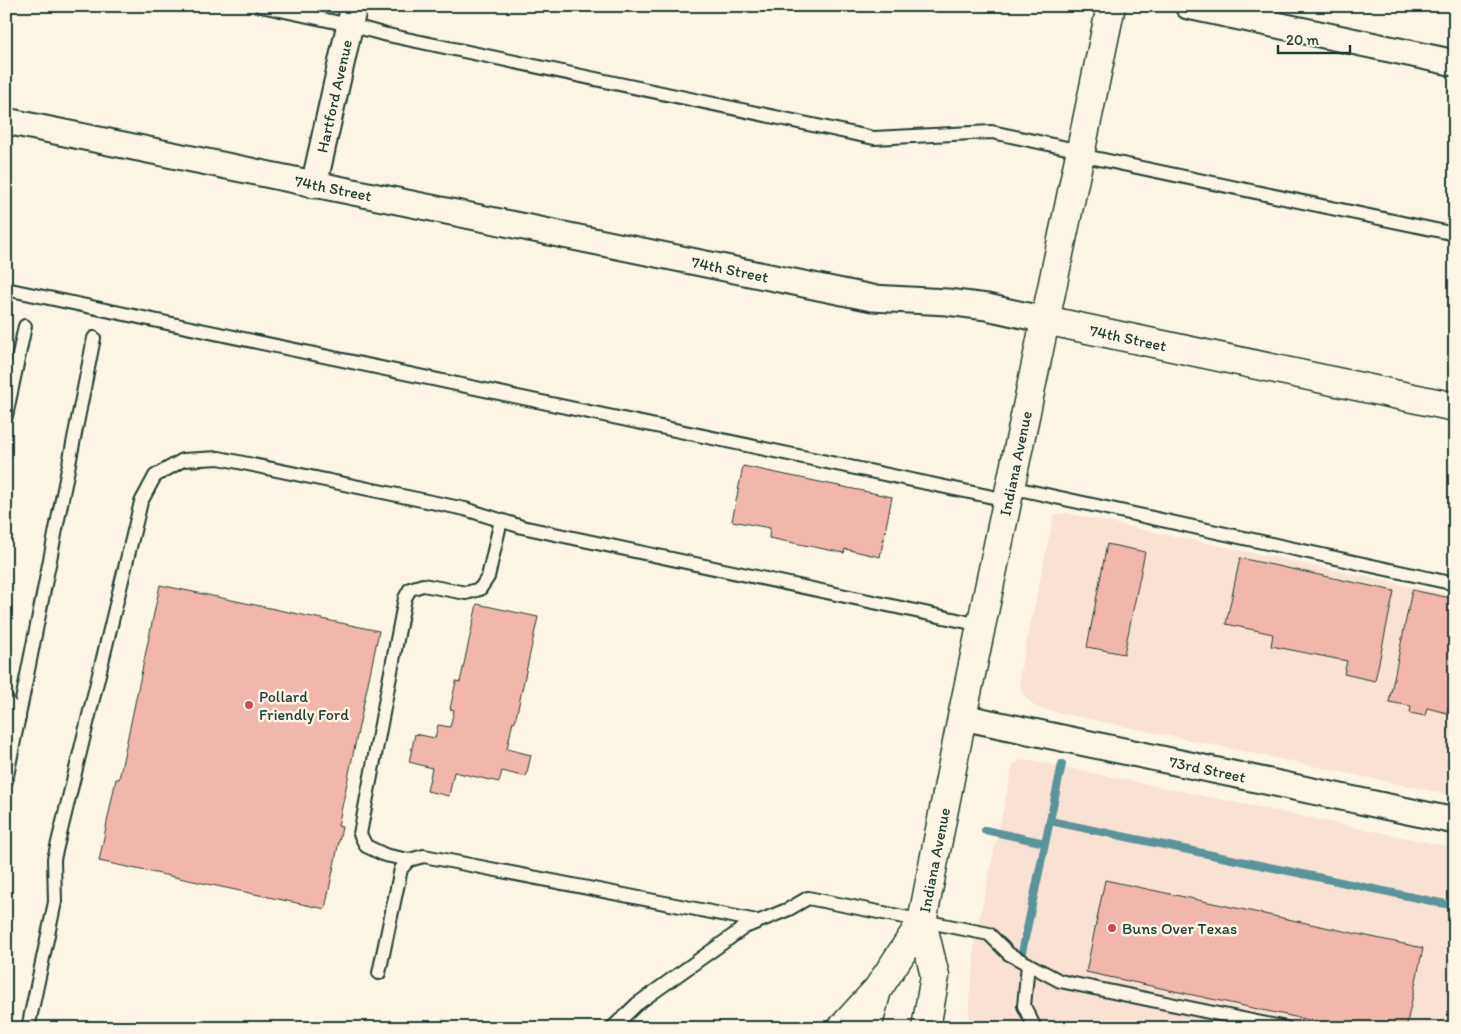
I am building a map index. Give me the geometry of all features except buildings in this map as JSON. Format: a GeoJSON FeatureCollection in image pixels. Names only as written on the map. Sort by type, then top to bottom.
{"type":"FeatureCollection","features":[{"type":"Feature","properties":{"kind":"main road","name":"Indiana Avenue"},"geometry":{"type":"LineString","coordinates":[[867,1028],[877,990],[922,922],[1008,494],[1111,6]]}},
{"type":"Feature","properties":{"kind":"main road","name":"74th Street"},"geometry":{"type":"LineString","coordinates":[[1045,320],[1455,407]]}},
{"type":"Feature","properties":{"kind":"main road","name":"Indiana Avenue"},"geometry":{"type":"LineString","coordinates":[[922,922],[935,976],[926,1028]]}},
{"type":"Feature","properties":{"kind":"main road"},"geometry":{"type":"LineString","coordinates":[[842,1028],[877,990]]}},
{"type":"Feature","properties":{"kind":"street"},"geometry":{"type":"LineString","coordinates":[[1188,6],[1455,63]]}},
{"type":"Feature","properties":{"kind":"street","name":"Hartford Avenue"},"geometry":{"type":"LineString","coordinates":[[314,185],[352,16]]}},
{"type":"Feature","properties":{"kind":"street","name":"74th Street"},"geometry":{"type":"LineString","coordinates":[[6,121],[872,298],[947,302],[987,307],[1045,320]]}},
{"type":"Feature","properties":{"kind":"street","name":"73rd Street"},"geometry":{"type":"LineString","coordinates":[[962,717],[1455,820]]}},
{"type":"Feature","properties":{"kind":"lane"},"geometry":{"type":"LineString","coordinates":[[261,6],[352,16],[392,36],[874,138],[992,132],[1080,153],[1455,234]]}},
{"type":"Feature","properties":{"kind":"lane"},"geometry":{"type":"LineString","coordinates":[[6,289],[1455,584]]}},
{"type":"Feature","properties":{"kind":"lane"},"geometry":{"type":"LineString","coordinates":[[6,416],[24,326]]}},
{"type":"Feature","properties":{"kind":"lane"},"geometry":{"type":"LineString","coordinates":[[6,781],[94,338]]}},
{"type":"Feature","properties":{"kind":"lane"},"geometry":{"type":"LineString","coordinates":[[28,1028],[55,902],[54,859],[141,502],[155,476],[184,460],[218,458],[465,509],[522,527],[588,542],[981,625]]}},
{"type":"Feature","properties":{"kind":"lane"},"geometry":{"type":"LineString","coordinates":[[501,520],[488,577],[480,589],[466,593],[423,585],[410,589],[405,598],[360,834],[366,846],[385,855],[409,860],[424,856],[758,921]]}},
{"type":"Feature","properties":{"kind":"lane"},"geometry":{"type":"LineString","coordinates":[[6,698],[19,718]]}},
{"type":"Feature","properties":{"kind":"lane"},"geometry":{"type":"LineString","coordinates":[[6,734],[19,718]]}},
{"type":"Feature","properties":{"kind":"lane"},"geometry":{"type":"LineString","coordinates":[[379,972],[401,869],[409,860]]}},
{"type":"Feature","properties":{"kind":"lane"},"geometry":{"type":"LineString","coordinates":[[612,1028],[638,1004],[745,926],[808,898],[989,934],[1009,954],[1060,980],[1286,1028]]}},
{"type":"Feature","properties":{"kind":"lane"},"geometry":{"type":"LineString","coordinates":[[1028,964],[1024,1006],[1035,1028]]}},
{"type":"Feature","properties":{"kind":"shaded area"},"geometry":{"type":"Polygon","coordinates":[[[1066,513],[1455,596],[1455,796],[1034,706],[1022,693],[1020,672],[1054,515],[1066,513]]]}},
{"type":"Feature","properties":{"kind":"shaded area"},"geometry":{"type":"Polygon","coordinates":[[[1023,760],[1031,760],[1455,848],[1455,1028],[969,1028],[969,997],[974,963],[974,943],[1013,764],[1023,760]]]}},
{"type":"Feature","properties":{"kind":"waterway"},"geometry":{"type":"LineString","coordinates":[[1021,957],[1062,764]]}},
{"type":"Feature","properties":{"kind":"waterway"},"geometry":{"type":"LineString","coordinates":[[1050,821],[1455,906]]}},
{"type":"Feature","properties":{"kind":"waterway"},"geometry":{"type":"LineString","coordinates":[[985,830],[1045,843]]}},
{"type":"Feature","properties":{"kind":"place","name":"Pollard Friendly Ford"},"geometry":{"type":"Point","coordinates":[249,705]}},
{"type":"Feature","properties":{"kind":"place","name":"Buns Over Texas"},"geometry":{"type":"Point","coordinates":[1112,928]}}]}
